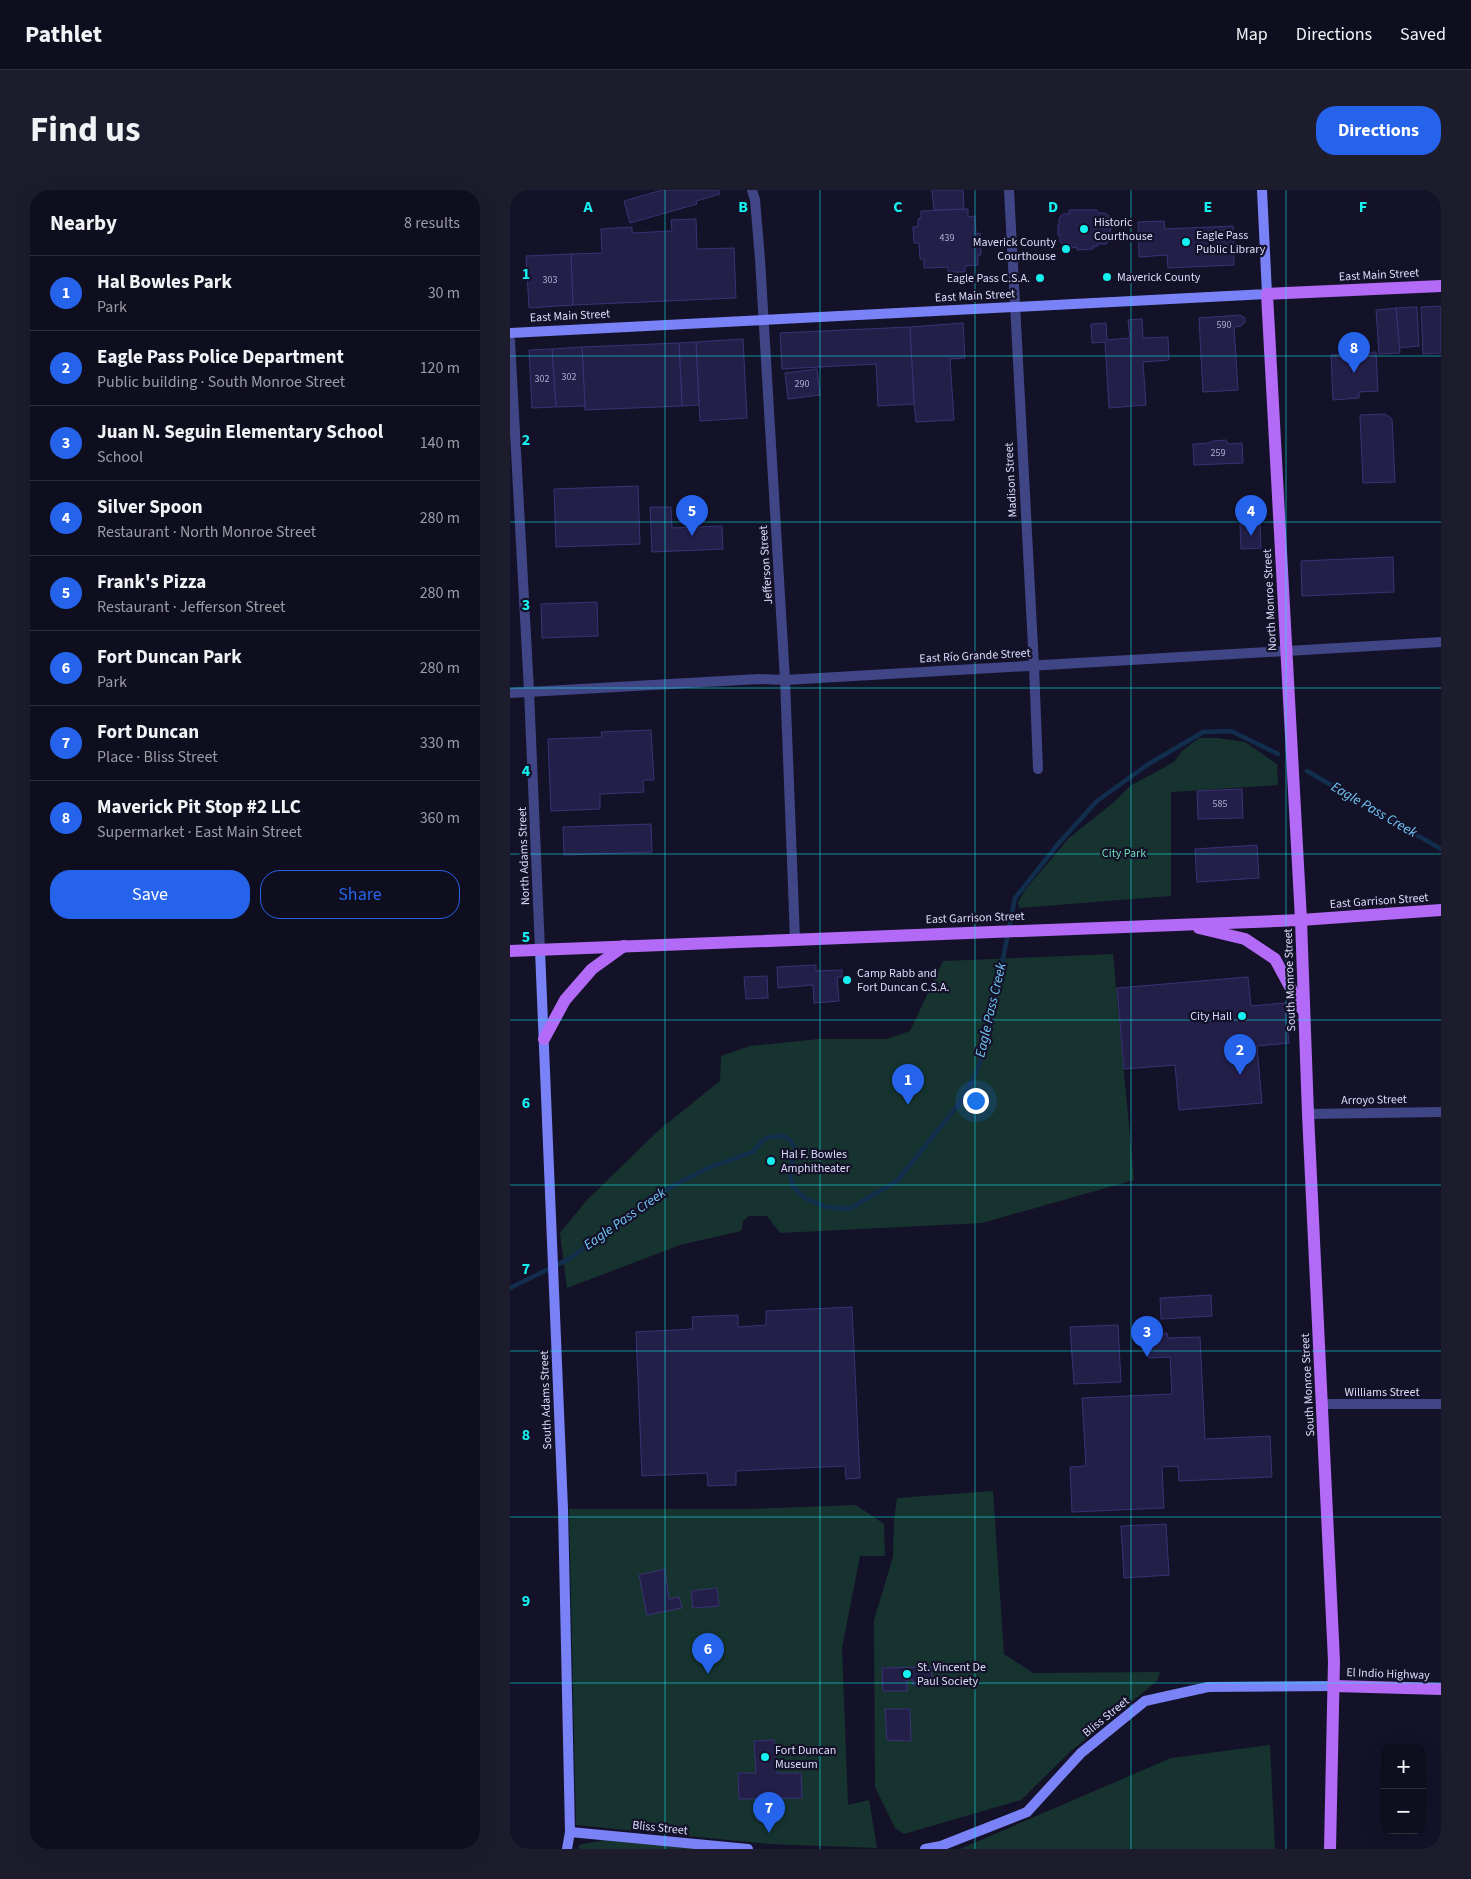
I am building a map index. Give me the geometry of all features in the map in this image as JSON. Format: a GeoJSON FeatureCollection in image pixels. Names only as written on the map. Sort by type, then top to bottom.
{"type":"FeatureCollection","features":[{"type":"Feature","properties":{"kind":"main road","name":"East Main Street"},"geometry":{"type":"LineString","coordinates":[[1267,294],[1441,286]]}},
{"type":"Feature","properties":{"kind":"main road","name":"North Monroe Street"},"geometry":{"type":"LineString","coordinates":[[1267,294],[1301,920]]}},
{"type":"Feature","properties":{"kind":"main road","name":"East Garrison Street"},"geometry":{"type":"LineString","coordinates":[[510,951],[1301,920],[1441,910]]}},
{"type":"Feature","properties":{"kind":"main road","name":"South Monroe Street"},"geometry":{"type":"LineString","coordinates":[[1301,920],[1334,1686],[1330,1849]]}},
{"type":"Feature","properties":{"kind":"main road"},"geometry":{"type":"LineString","coordinates":[[1184,924],[1245,940],[1275,959],[1304,1012]]}},
{"type":"Feature","properties":{"kind":"main road"},"geometry":{"type":"LineString","coordinates":[[544,1040],[565,1000],[592,968],[624,946]]}},
{"type":"Feature","properties":{"kind":"main road","name":"El Indio Highway"},"geometry":{"type":"LineString","coordinates":[[1334,1686],[1441,1689]]}},
{"type":"Feature","properties":{"kind":"street","name":"Jefferson Street"},"geometry":{"type":"LineString","coordinates":[[752,190],[760,259],[762,320],[786,680],[795,939]]}},
{"type":"Feature","properties":{"kind":"street","name":"Madison Street"},"geometry":{"type":"LineString","coordinates":[[1010,190],[1038,770]]}},
{"type":"Feature","properties":{"kind":"street","name":"North Monroe Street"},"geometry":{"type":"LineString","coordinates":[[1262,190],[1267,294]]}},
{"type":"Feature","properties":{"kind":"street","name":"East Main Street"},"geometry":{"type":"LineString","coordinates":[[510,333],[1267,294]]}},
{"type":"Feature","properties":{"kind":"street","name":"North Adams Street"},"geometry":{"type":"LineString","coordinates":[[510,341],[529,691],[540,950]]}},
{"type":"Feature","properties":{"kind":"street","name":"East Río Grande Street"},"geometry":{"type":"LineString","coordinates":[[510,692],[758,678],[786,680],[1441,642]]}},
{"type":"Feature","properties":{"kind":"street","name":"South Adams Street"},"geometry":{"type":"LineString","coordinates":[[540,950],[563,1509],[570,1832],[567,1849]]}},
{"type":"Feature","properties":{"kind":"street","name":"Arroyo Street"},"geometry":{"type":"LineString","coordinates":[[1308,1114],[1441,1112]]}},
{"type":"Feature","properties":{"kind":"street","name":"Williams Street"},"geometry":{"type":"LineString","coordinates":[[1323,1404],[1441,1404]]}},
{"type":"Feature","properties":{"kind":"street","name":"Bliss Street"},"geometry":{"type":"LineString","coordinates":[[925,1849],[941,1846],[1027,1812],[1081,1753],[1145,1702],[1208,1687],[1334,1686]]}},
{"type":"Feature","properties":{"kind":"street","name":"Bliss Street"},"geometry":{"type":"LineString","coordinates":[[570,1832],[748,1849]]}},
{"type":"Feature","properties":{"kind":"green space","name":"City Park"},"geometry":{"type":"Polygon","coordinates":[[[1199,738],[1218,738],[1245,742],[1277,764],[1278,785],[1171,792],[1171,896],[1019,908],[1018,902],[1025,890],[1069,838],[1114,802],[1130,786],[1174,762],[1182,751],[1199,738]]]}},
{"type":"Feature","properties":{"kind":"green space"},"geometry":{"type":"Polygon","coordinates":[[[1113,954],[1134,1180],[982,1223],[780,1233],[767,1216],[749,1216],[743,1221],[741,1231],[680,1245],[567,1288],[560,1233],[587,1200],[659,1130],[720,1081],[721,1056],[750,1046],[819,1039],[887,1039],[910,1031],[943,961],[1113,954]]]}},
{"type":"Feature","properties":{"kind":"green space"},"geometry":{"type":"Polygon","coordinates":[[[993,1491],[1004,1654],[1033,1673],[1160,1672],[1157,1681],[1071,1751],[1021,1800],[904,1834],[895,1828],[875,1787],[874,1620],[893,1557],[894,1520],[897,1498],[993,1491]]]}},
{"type":"Feature","properties":{"kind":"green space"},"geometry":{"type":"Polygon","coordinates":[[[856,1505],[884,1524],[885,1556],[860,1556],[842,1648],[848,1805],[869,1800],[877,1848],[769,1844],[576,1825],[569,1509],[749,1509],[856,1505]]]}},
{"type":"Feature","properties":{"kind":"green space"},"geometry":{"type":"Polygon","coordinates":[[[1270,1745],[1275,1849],[960,1849],[1171,1758],[1270,1745]]]}},
{"type":"Feature","properties":{"kind":"green space"},"geometry":{"type":"Polygon","coordinates":[[[620,1837],[742,1849],[579,1849],[579,1845],[620,1837]]]}},
{"type":"Feature","properties":{"kind":"building"},"geometry":{"type":"Polygon","coordinates":[[[662,190],[719,190],[720,194],[696,201],[697,204],[630,223],[624,201],[662,190]]]}},
{"type":"Feature","properties":{"kind":"building"},"geometry":{"type":"Polygon","coordinates":[[[932,190],[963,190],[964,209],[934,210],[932,190]]]}},
{"type":"Feature","properties":{"kind":"building"},"geometry":{"type":"Polygon","coordinates":[[[968,209],[968,217],[975,216],[976,234],[980,233],[981,255],[978,255],[978,265],[965,266],[965,272],[948,272],[948,267],[924,268],[924,259],[920,259],[919,243],[914,243],[913,227],[918,226],[921,211],[968,209]]]}},
{"type":"Feature","properties":{"kind":"building","name":"Historic Courthouse"},"geometry":{"type":"Polygon","coordinates":[[[1069,210],[1097,210],[1098,213],[1105,213],[1109,216],[1109,224],[1111,224],[1110,240],[1106,244],[1098,244],[1093,249],[1077,250],[1077,247],[1072,248],[1071,245],[1064,246],[1060,242],[1060,235],[1058,235],[1058,225],[1059,218],[1063,214],[1069,214],[1069,210]]]}},
{"type":"Feature","properties":{"kind":"building"},"geometry":{"type":"Polygon","coordinates":[[[696,219],[697,249],[734,248],[736,298],[573,305],[571,254],[602,253],[601,229],[632,227],[632,233],[672,231],[671,220],[696,219]]]}},
{"type":"Feature","properties":{"kind":"building","name":"Eagle Pass Public Library"},"geometry":{"type":"Polygon","coordinates":[[[1164,221],[1165,229],[1233,226],[1234,265],[1168,268],[1167,255],[1139,257],[1138,222],[1164,221]]]}},
{"type":"Feature","properties":{"kind":"building"},"geometry":{"type":"Polygon","coordinates":[[[571,254],[573,305],[529,308],[526,256],[571,254]]]}},
{"type":"Feature","properties":{"kind":"building"},"geometry":{"type":"Polygon","coordinates":[[[1441,306],[1441,353],[1423,354],[1421,307],[1441,306]]]}},
{"type":"Feature","properties":{"kind":"building"},"geometry":{"type":"Polygon","coordinates":[[[1417,307],[1419,346],[1399,348],[1396,308],[1417,307]]]}},
{"type":"Feature","properties":{"kind":"building"},"geometry":{"type":"Polygon","coordinates":[[[1396,308],[1400,353],[1379,354],[1376,310],[1396,308]]]}},
{"type":"Feature","properties":{"kind":"building"},"geometry":{"type":"Polygon","coordinates":[[[1240,315],[1245,318],[1245,322],[1241,326],[1234,327],[1238,390],[1203,392],[1199,318],[1240,315]]]}},
{"type":"Feature","properties":{"kind":"building"},"geometry":{"type":"Polygon","coordinates":[[[1142,319],[1143,338],[1168,337],[1169,360],[1143,362],[1146,405],[1109,408],[1105,342],[1092,343],[1091,324],[1106,323],[1107,340],[1130,338],[1128,320],[1142,319]]]}},
{"type":"Feature","properties":{"kind":"building"},"geometry":{"type":"Polygon","coordinates":[[[963,323],[965,358],[950,359],[954,420],[916,422],[910,327],[963,323]]]}},
{"type":"Feature","properties":{"kind":"building"},"geometry":{"type":"Polygon","coordinates":[[[910,327],[914,404],[878,406],[876,364],[782,369],[780,333],[910,327]]]}},
{"type":"Feature","properties":{"kind":"building"},"geometry":{"type":"Polygon","coordinates":[[[743,339],[747,418],[700,421],[696,342],[743,339]]]}},
{"type":"Feature","properties":{"kind":"building"},"geometry":{"type":"Polygon","coordinates":[[[696,342],[699,405],[682,406],[679,343],[696,342]]]}},
{"type":"Feature","properties":{"kind":"building"},"geometry":{"type":"Polygon","coordinates":[[[679,343],[682,406],[585,410],[582,347],[679,343]]]}},
{"type":"Feature","properties":{"kind":"building"},"geometry":{"type":"Polygon","coordinates":[[[582,347],[585,406],[556,407],[552,349],[582,347]]]}},
{"type":"Feature","properties":{"kind":"building"},"geometry":{"type":"Polygon","coordinates":[[[552,349],[556,407],[532,408],[529,350],[552,349]]]}},
{"type":"Feature","properties":{"kind":"building"},"geometry":{"type":"Polygon","coordinates":[[[1376,352],[1378,391],[1359,392],[1359,398],[1333,400],[1331,355],[1376,352]]]}},
{"type":"Feature","properties":{"kind":"building"},"geometry":{"type":"Polygon","coordinates":[[[817,369],[820,395],[788,399],[785,373],[817,369]]]}},
{"type":"Feature","properties":{"kind":"building"},"geometry":{"type":"Polygon","coordinates":[[[1385,414],[1392,419],[1395,482],[1363,483],[1360,415],[1385,414]]]}},
{"type":"Feature","properties":{"kind":"building"},"geometry":{"type":"Polygon","coordinates":[[[1226,440],[1228,444],[1242,443],[1243,463],[1194,465],[1193,444],[1226,440]]]}},
{"type":"Feature","properties":{"kind":"building"},"geometry":{"type":"Polygon","coordinates":[[[638,486],[640,544],[556,547],[554,489],[638,486]]]}},
{"type":"Feature","properties":{"kind":"building"},"geometry":{"type":"Polygon","coordinates":[[[650,507],[671,507],[672,528],[722,526],[723,549],[652,552],[650,507]]]}},
{"type":"Feature","properties":{"kind":"building"},"geometry":{"type":"Polygon","coordinates":[[[1240,524],[1260,524],[1261,548],[1241,549],[1240,524]]]}},
{"type":"Feature","properties":{"kind":"building"},"geometry":{"type":"Polygon","coordinates":[[[1393,557],[1394,592],[1302,596],[1301,561],[1393,557]]]}},
{"type":"Feature","properties":{"kind":"building"},"geometry":{"type":"Polygon","coordinates":[[[597,602],[598,636],[542,638],[541,604],[597,602]]]}},
{"type":"Feature","properties":{"kind":"building"},"geometry":{"type":"Polygon","coordinates":[[[651,730],[654,780],[643,780],[644,792],[600,794],[600,809],[551,811],[548,739],[602,737],[601,732],[651,730]]]}},
{"type":"Feature","properties":{"kind":"building"},"geometry":{"type":"Polygon","coordinates":[[[1242,789],[1243,818],[1198,819],[1197,791],[1242,789]]]}},
{"type":"Feature","properties":{"kind":"building"},"geometry":{"type":"Polygon","coordinates":[[[651,824],[652,852],[564,855],[563,827],[651,824]]]}},
{"type":"Feature","properties":{"kind":"building"},"geometry":{"type":"Polygon","coordinates":[[[1257,845],[1259,878],[1197,882],[1195,849],[1257,845]]]}},
{"type":"Feature","properties":{"kind":"building"},"geometry":{"type":"Polygon","coordinates":[[[816,965],[816,971],[842,970],[842,977],[837,977],[839,1001],[814,1003],[813,985],[778,988],[777,967],[816,965]]]}},
{"type":"Feature","properties":{"kind":"building"},"geometry":{"type":"Polygon","coordinates":[[[767,976],[768,998],[746,999],[744,977],[767,976]]]}},
{"type":"Feature","properties":{"kind":"building"},"geometry":{"type":"Polygon","coordinates":[[[1248,977],[1251,1006],[1285,1003],[1289,1043],[1257,1046],[1262,1103],[1179,1110],[1175,1065],[1124,1069],[1117,988],[1248,977]]]}},
{"type":"Feature","properties":{"kind":"building"},"geometry":{"type":"Polygon","coordinates":[[[1211,1295],[1212,1316],[1161,1319],[1160,1298],[1211,1295]]]}},
{"type":"Feature","properties":{"kind":"building"},"geometry":{"type":"Polygon","coordinates":[[[852,1307],[860,1478],[846,1479],[845,1466],[736,1471],[736,1485],[708,1486],[707,1473],[642,1476],[636,1332],[693,1329],[692,1317],[738,1315],[738,1327],[766,1325],[766,1311],[852,1307]]]}},
{"type":"Feature","properties":{"kind":"building"},"geometry":{"type":"Polygon","coordinates":[[[1118,1325],[1121,1382],[1074,1384],[1070,1327],[1118,1325]]]}},
{"type":"Feature","properties":{"kind":"building"},"geometry":{"type":"Polygon","coordinates":[[[1167,1333],[1168,1338],[1200,1337],[1205,1439],[1270,1436],[1272,1477],[1179,1481],[1178,1466],[1162,1467],[1164,1508],[1072,1512],[1070,1467],[1086,1466],[1082,1398],[1172,1394],[1170,1357],[1149,1358],[1148,1334],[1167,1333]]]}},
{"type":"Feature","properties":{"kind":"building"},"geometry":{"type":"Polygon","coordinates":[[[1166,1524],[1169,1575],[1124,1578],[1121,1526],[1166,1524]]]}},
{"type":"Feature","properties":{"kind":"building"},"geometry":{"type":"Polygon","coordinates":[[[665,1569],[669,1599],[679,1597],[682,1608],[647,1615],[639,1575],[665,1569]]]}},
{"type":"Feature","properties":{"kind":"building"},"geometry":{"type":"Polygon","coordinates":[[[717,1588],[719,1606],[693,1608],[691,1591],[717,1588]]]}},
{"type":"Feature","properties":{"kind":"building","name":"St. Vincent De Paul Society"},"geometry":{"type":"Polygon","coordinates":[[[931,1667],[932,1679],[924,1679],[924,1685],[913,1685],[913,1680],[907,1680],[907,1691],[883,1691],[882,1668],[931,1667]]]}},
{"type":"Feature","properties":{"kind":"building"},"geometry":{"type":"Polygon","coordinates":[[[885,1709],[910,1709],[911,1741],[887,1740],[885,1709]]]}},
{"type":"Feature","properties":{"kind":"building","name":"Fort Duncan Museum"},"geometry":{"type":"Polygon","coordinates":[[[774,1740],[777,1773],[801,1773],[802,1798],[739,1799],[738,1773],[756,1773],[754,1741],[774,1740]]]}},
{"type":"Feature","properties":{"kind":"waterway","name":"Eagle Pass Creek"},"geometry":{"type":"LineString","coordinates":[[510,1288],[569,1259],[657,1194],[708,1168],[753,1152],[762,1141],[769,1137],[784,1136],[790,1140],[795,1149],[790,1174],[793,1187],[805,1198],[826,1207],[849,1209],[897,1181],[962,1100],[976,1073],[986,1045],[1015,898],[1058,844],[1097,801],[1147,765],[1203,732],[1231,731],[1278,754]]}},
{"type":"Feature","properties":{"kind":"waterway","name":"Eagle Pass Creek"},"geometry":{"type":"LineString","coordinates":[[1307,771],[1441,849]]}},
{"type":"Feature","properties":{"kind":"place","name":"Historic Courthouse"},"geometry":{"type":"Point","coordinates":[1084,229]}},
{"type":"Feature","properties":{"kind":"place","name":"Eagle Pass Public Library"},"geometry":{"type":"Point","coordinates":[1186,242]}},
{"type":"Feature","properties":{"kind":"place","name":"Maverick County Courthouse"},"geometry":{"type":"Point","coordinates":[1066,249]}},
{"type":"Feature","properties":{"kind":"place","name":"Maverick County"},"geometry":{"type":"Point","coordinates":[1107,277]}},
{"type":"Feature","properties":{"kind":"place","name":"Eagle Pass C.S.A."},"geometry":{"type":"Point","coordinates":[1040,278]}},
{"type":"Feature","properties":{"kind":"place","name":"Maverick Pit Stop #2 LLC"},"geometry":{"type":"Point","coordinates":[1354,373]}},
{"type":"Feature","properties":{"kind":"place","name":"Frank's Pizza"},"geometry":{"type":"Point","coordinates":[692,536]}},
{"type":"Feature","properties":{"kind":"place","name":"Silver Spoon"},"geometry":{"type":"Point","coordinates":[1251,536]}},
{"type":"Feature","properties":{"kind":"place","name":"Camp Rabb and Fort Duncan C.S.A."},"geometry":{"type":"Point","coordinates":[847,980]}},
{"type":"Feature","properties":{"kind":"place","name":"City Hall"},"geometry":{"type":"Point","coordinates":[1242,1016]}},
{"type":"Feature","properties":{"kind":"place","name":"Eagle Pass Police Department"},"geometry":{"type":"Point","coordinates":[1240,1075]}},
{"type":"Feature","properties":{"kind":"place","name":"Hal Bowles Park"},"geometry":{"type":"Point","coordinates":[908,1105]}},
{"type":"Feature","properties":{"kind":"place","name":"Hal F. Bowles Amphitheater"},"geometry":{"type":"Point","coordinates":[771,1161]}},
{"type":"Feature","properties":{"kind":"place","name":"Juan N. Seguin Elementary School"},"geometry":{"type":"Point","coordinates":[1147,1357]}},
{"type":"Feature","properties":{"kind":"place","name":"Fort Duncan Park"},"geometry":{"type":"Point","coordinates":[708,1674]}},
{"type":"Feature","properties":{"kind":"place","name":"St. Vincent De Paul Society"},"geometry":{"type":"Point","coordinates":[907,1674]}},
{"type":"Feature","properties":{"kind":"place","name":"Fort Duncan Museum"},"geometry":{"type":"Point","coordinates":[765,1757]}},
{"type":"Feature","properties":{"kind":"place","name":"Fort Duncan"},"geometry":{"type":"Point","coordinates":[769,1833]}}]}
